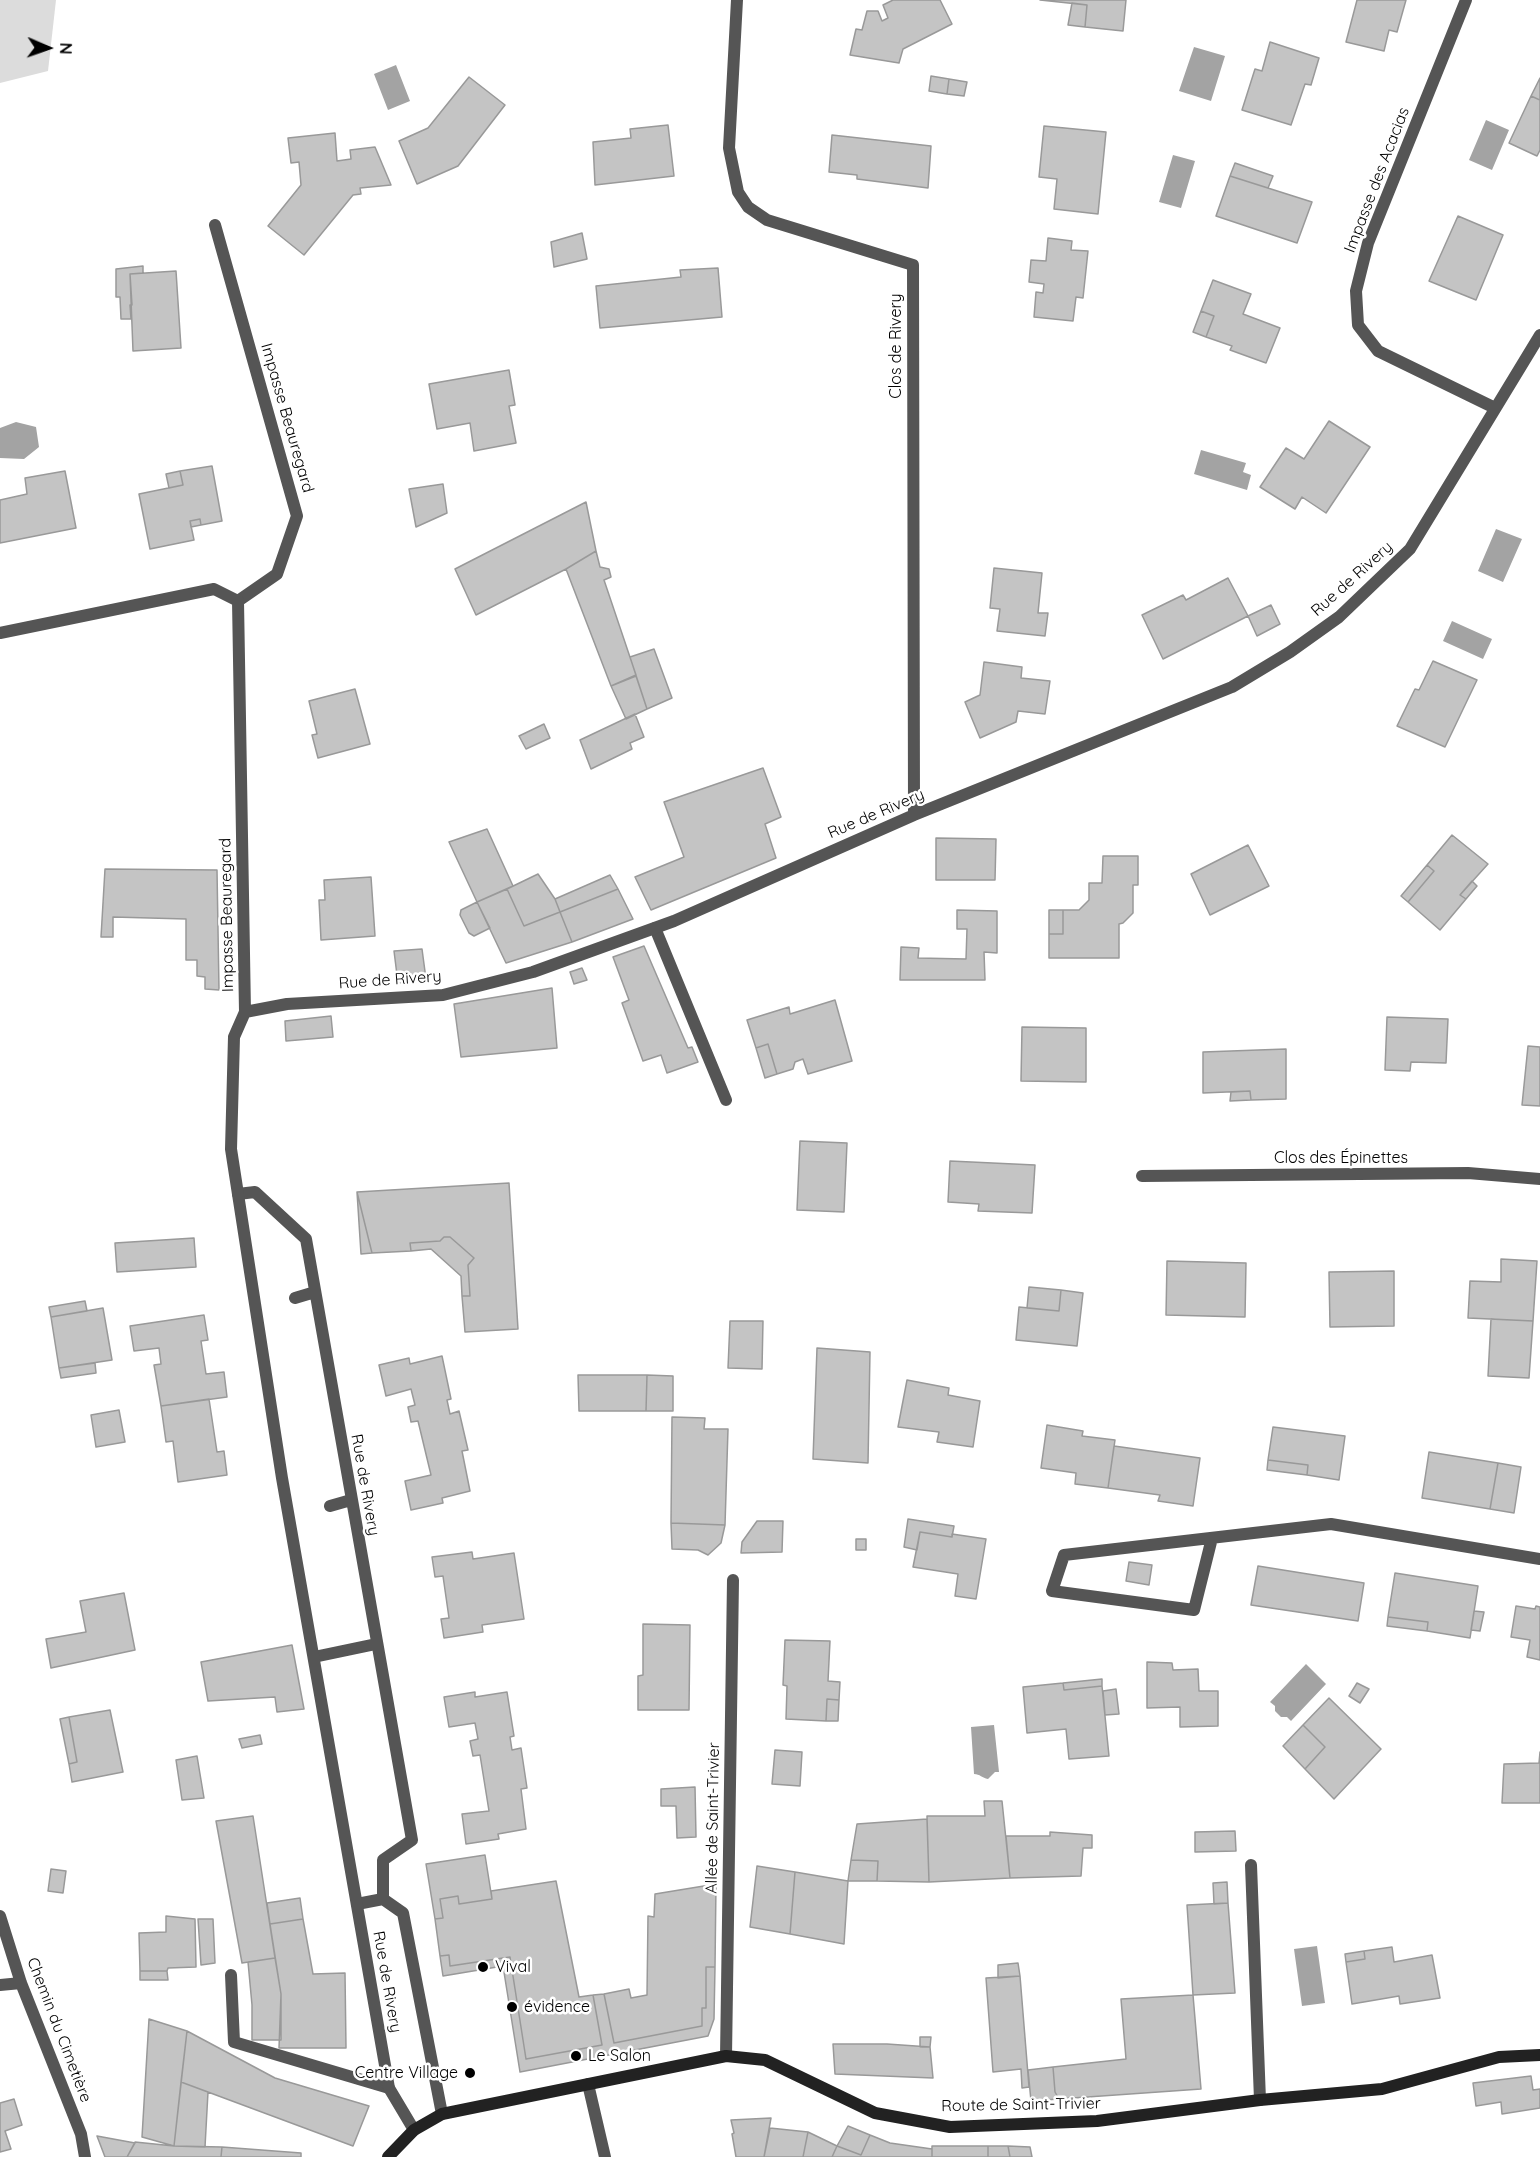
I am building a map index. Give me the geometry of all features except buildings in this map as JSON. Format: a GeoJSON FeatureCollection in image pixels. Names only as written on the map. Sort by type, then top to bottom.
{"type":"FeatureCollection","features":[{"type":"Feature","properties":{"kind":"main road","name":"Route de Saint-Trivier"},"geometry":{"type":"LineString","coordinates":[[388,2157],[414,2130],[442,2114],[726,2056],[765,2060],[875,2113],[950,2127],[1097,2121],[1260,2100],[1382,2088],[1499,2057],[1540,2055]]}},
{"type":"Feature","properties":{"kind":"street","name":"Clos de Rivery"},"geometry":{"type":"LineString","coordinates":[[737,0],[729,148],[738,192],[748,207],[767,220],[913,265],[914,814]]}},
{"type":"Feature","properties":{"kind":"street","name":"Impasse des Acacias"},"geometry":{"type":"LineString","coordinates":[[1466,0],[1368,243],[1356,291],[1358,325],[1378,351],[1495,408]]}},
{"type":"Feature","properties":{"kind":"street","name":"Impasse Beauregard"},"geometry":{"type":"LineString","coordinates":[[215,225],[297,516],[277,574],[238,601],[245,1012]]}},
{"type":"Feature","properties":{"kind":"street","name":"Rue de Rivery"},"geometry":{"type":"LineString","coordinates":[[414,2130],[389,2088],[282,1478],[231,1149],[234,1037],[245,1012],[286,1004],[443,994],[533,972],[655,928],[914,814],[1232,687],[1290,652],[1339,617],[1410,549],[1540,335]]}},
{"type":"Feature","properties":{"kind":"street"},"geometry":{"type":"LineString","coordinates":[[0,633],[214,589],[238,601]]}},
{"type":"Feature","properties":{"kind":"street"},"geometry":{"type":"LineString","coordinates":[[655,928],[726,1100]]}},
{"type":"Feature","properties":{"kind":"street","name":"Clos des Épinettes"},"geometry":{"type":"LineString","coordinates":[[1142,1176],[1468,1173],[1540,1179]]}},
{"type":"Feature","properties":{"kind":"street","name":"Rue de Rivery"},"geometry":{"type":"LineString","coordinates":[[238,1194],[255,1192],[306,1239],[412,1840],[383,1860],[383,1899]]}},
{"type":"Feature","properties":{"kind":"street"},"geometry":{"type":"LineString","coordinates":[[295,1298],[315,1292]]}},
{"type":"Feature","properties":{"kind":"street"},"geometry":{"type":"LineString","coordinates":[[330,1506],[351,1500]]}},
{"type":"Feature","properties":{"kind":"street"},"geometry":{"type":"LineString","coordinates":[[1212,1538],[1194,1610],[1052,1591],[1064,1555],[1331,1524],[1540,1559]]}},
{"type":"Feature","properties":{"kind":"street","name":"Allée de Saint-Trivier"},"geometry":{"type":"LineString","coordinates":[[726,2056],[733,1580]]}},
{"type":"Feature","properties":{"kind":"street"},"geometry":{"type":"LineString","coordinates":[[314,1657],[376,1644]]}},
{"type":"Feature","properties":{"kind":"street"},"geometry":{"type":"LineString","coordinates":[[1251,1865],[1260,2100]]}},
{"type":"Feature","properties":{"kind":"street"},"geometry":{"type":"LineString","coordinates":[[357,1904],[383,1899],[404,1913],[442,2114]]}},
{"type":"Feature","properties":{"kind":"street","name":"Chemin du Cimetière"},"geometry":{"type":"LineString","coordinates":[[0,1916],[21,1983],[81,2134],[85,2157]]}},
{"type":"Feature","properties":{"kind":"street"},"geometry":{"type":"LineString","coordinates":[[231,1975],[234,2042],[389,2088]]}},
{"type":"Feature","properties":{"kind":"street"},"geometry":{"type":"LineString","coordinates":[[0,1985],[21,1983]]}},
{"type":"Feature","properties":{"kind":"street"},"geometry":{"type":"LineString","coordinates":[[588,2084],[605,2157]]}},
{"type":"Feature","properties":{"kind":"shaded area"},"geometry":{"type":"Polygon","coordinates":[[[0,0],[56,0],[48,71],[0,83],[0,0]]]}},
{"type":"Feature","properties":{"kind":"shaded area"},"geometry":{"type":"Polygon","coordinates":[[[1194,47],[1225,56],[1211,101],[1179,91],[1194,47]]]}},
{"type":"Feature","properties":{"kind":"shaded area"},"geometry":{"type":"Polygon","coordinates":[[[396,65],[410,101],[388,110],[374,74],[396,65]]]}},
{"type":"Feature","properties":{"kind":"shaded area"},"geometry":{"type":"Polygon","coordinates":[[[1486,120],[1509,130],[1492,170],[1469,160],[1486,120]]]}},
{"type":"Feature","properties":{"kind":"shaded area"},"geometry":{"type":"Polygon","coordinates":[[[1173,155],[1195,161],[1181,208],[1159,202],[1173,155]]]}},
{"type":"Feature","properties":{"kind":"shaded area"},"geometry":{"type":"Polygon","coordinates":[[[16,422],[36,427],[39,447],[24,459],[0,458],[0,428],[16,422]]]}},
{"type":"Feature","properties":{"kind":"shaded area"},"geometry":{"type":"Polygon","coordinates":[[[1201,450],[1246,463],[1243,472],[1251,475],[1247,490],[1194,474],[1201,450]]]}},
{"type":"Feature","properties":{"kind":"shaded area"},"geometry":{"type":"Polygon","coordinates":[[[1496,529],[1522,539],[1503,582],[1478,571],[1496,529]]]}},
{"type":"Feature","properties":{"kind":"shaded area"},"geometry":{"type":"Polygon","coordinates":[[[1452,621],[1492,639],[1483,659],[1443,641],[1452,621]]]}},
{"type":"Feature","properties":{"kind":"shaded area"},"geometry":{"type":"Polygon","coordinates":[[[1306,1664],[1326,1684],[1291,1721],[1287,1717],[1281,1717],[1270,1702],[1306,1664]]]}},
{"type":"Feature","properties":{"kind":"shaded area"},"geometry":{"type":"Polygon","coordinates":[[[994,1725],[999,1772],[995,1772],[988,1779],[974,1774],[971,1727],[994,1725]]]}},
{"type":"Feature","properties":{"kind":"shaded area"},"geometry":{"type":"Polygon","coordinates":[[[1317,1946],[1325,2003],[1302,2006],[1294,1949],[1317,1946]]]}},
{"type":"Feature","properties":{"kind":"place","name":"Vival"},"geometry":{"type":"Point","coordinates":[483,1967]}},
{"type":"Feature","properties":{"kind":"place","name":"évidence"},"geometry":{"type":"Point","coordinates":[512,2007]}},
{"type":"Feature","properties":{"kind":"place","name":"Le Salon"},"geometry":{"type":"Point","coordinates":[576,2056]}},
{"type":"Feature","properties":{"kind":"place","name":"Centre Village"},"geometry":{"type":"Point","coordinates":[470,2073]}}]}
